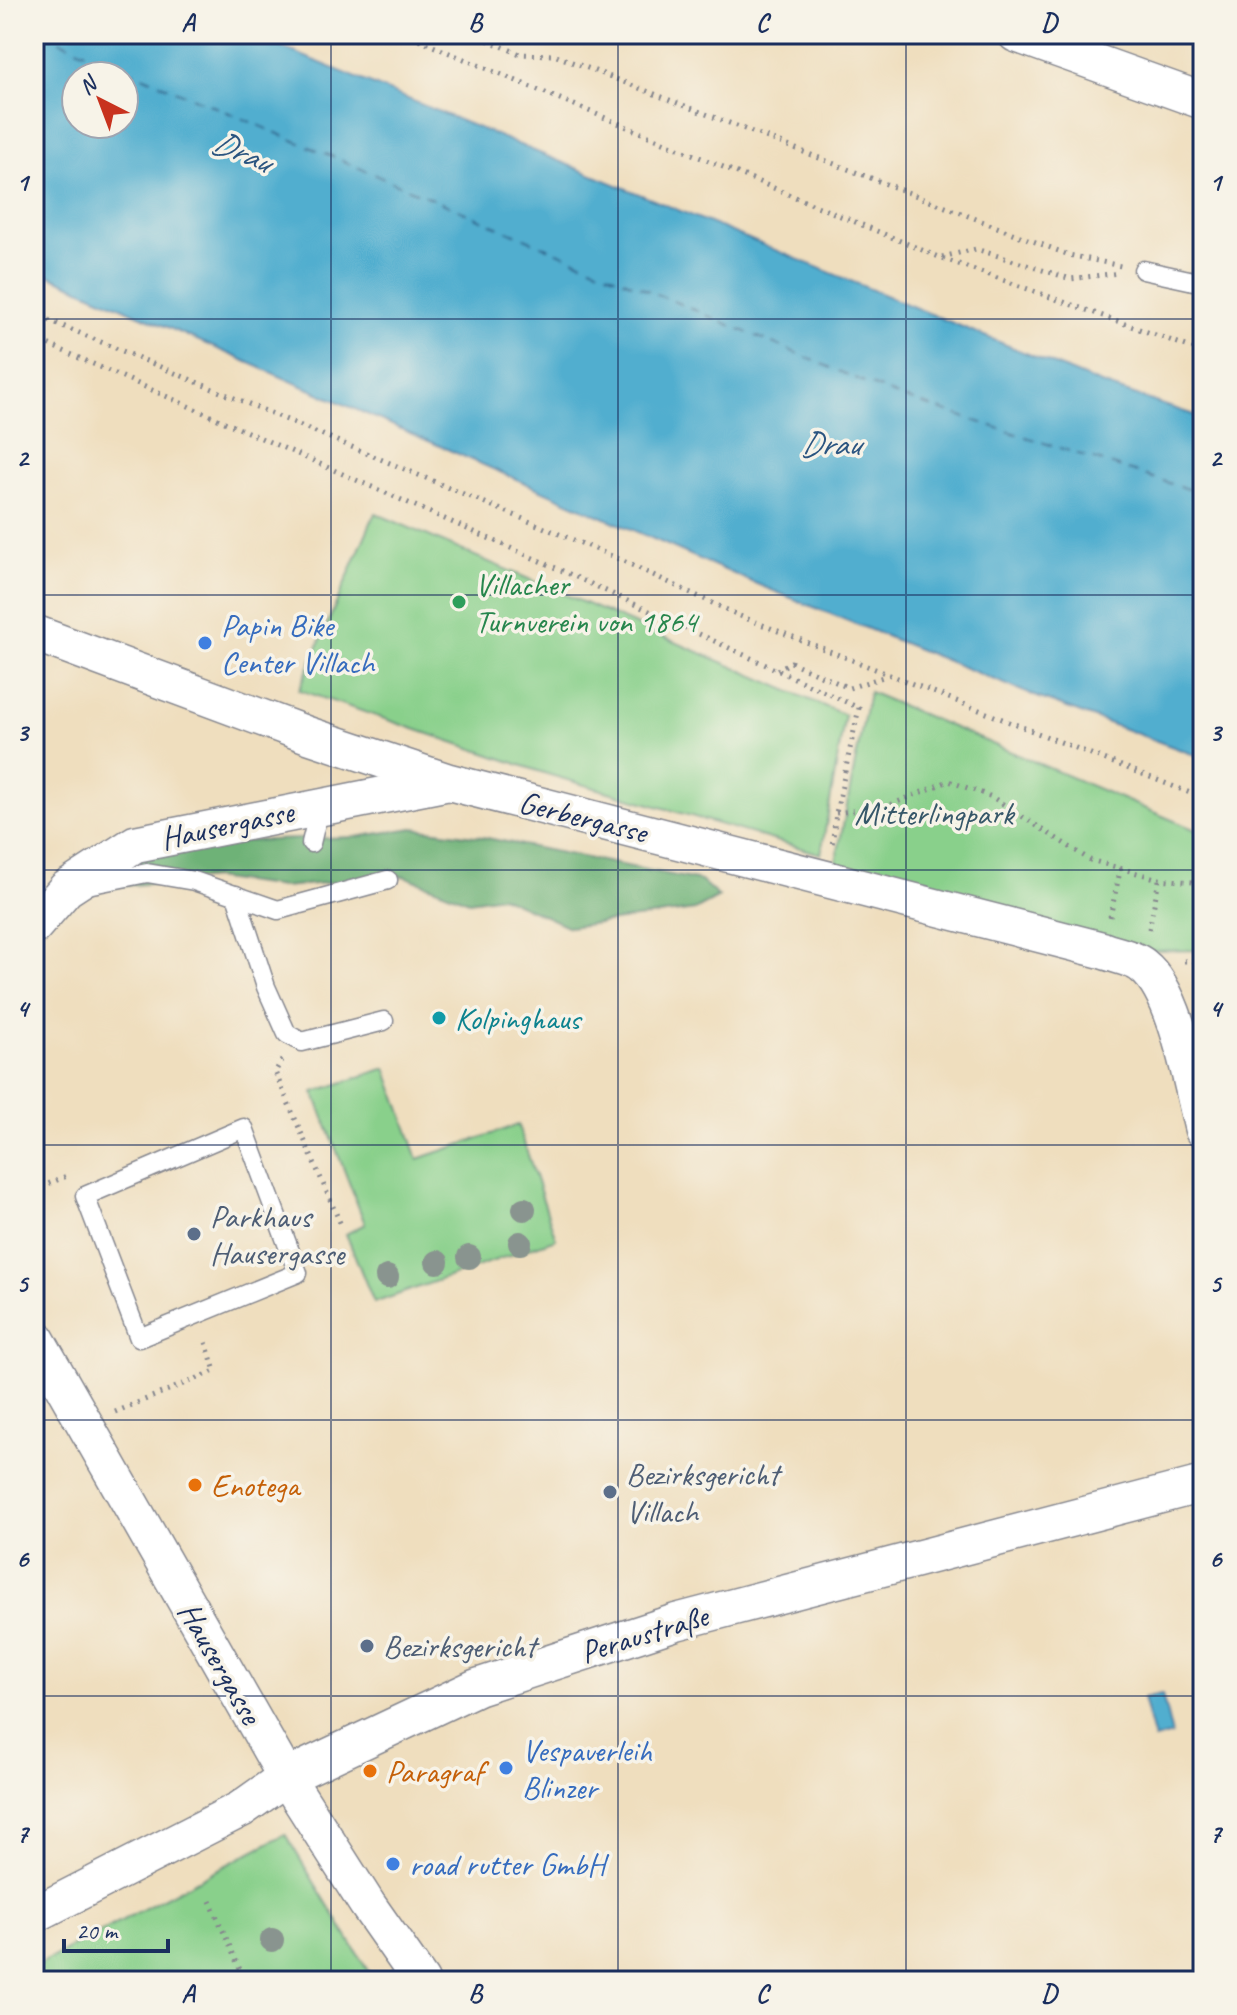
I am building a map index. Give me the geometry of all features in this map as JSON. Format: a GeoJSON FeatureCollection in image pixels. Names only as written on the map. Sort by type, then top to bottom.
{"type":"FeatureCollection","features":[{"type":"Feature","properties":{"kind":"street"},"geometry":{"type":"LineString","coordinates":[[1016,34],[1203,101]]}},
{"type":"Feature","properties":{"kind":"street","name":"Gerbergasse"},"geometry":{"type":"LineString","coordinates":[[34,633],[308,735],[449,782],[1102,950],[1142,964]]}},
{"type":"Feature","properties":{"kind":"street","name":"Hausergasse"},"geometry":{"type":"LineString","coordinates":[[34,926],[66,889],[135,844],[449,782]]}},
{"type":"Feature","properties":{"kind":"street"},"geometry":{"type":"LineString","coordinates":[[1142,964],[1161,987],[1176,1027],[1203,1130]]}},
{"type":"Feature","properties":{"kind":"street","name":"Hausergasse"},"geometry":{"type":"LineString","coordinates":[[34,1335],[286,1777],[367,1904],[421,1981]]}},
{"type":"Feature","properties":{"kind":"street","name":"Peraustraße"},"geometry":{"type":"LineString","coordinates":[[34,1915],[241,1809],[286,1777],[477,1687],[676,1622],[1203,1484]]}},
{"type":"Feature","properties":{"kind":"lane"},"geometry":{"type":"LineString","coordinates":[[1143,270],[1203,283]]}},
{"type":"Feature","properties":{"kind":"lane"},"geometry":{"type":"LineString","coordinates":[[311,843],[320,806]]}},
{"type":"Feature","properties":{"kind":"lane"},"geometry":{"type":"LineString","coordinates":[[66,889],[147,873],[194,881],[278,910],[388,880]]}},
{"type":"Feature","properties":{"kind":"lane"},"geometry":{"type":"LineString","coordinates":[[236,895],[266,987],[287,1034],[302,1042],[384,1021]]}},
{"type":"Feature","properties":{"kind":"lane"},"geometry":{"type":"LineString","coordinates":[[244,1128],[298,1273],[197,1315],[139,1338],[85,1196],[244,1128]]}},
{"type":"Feature","properties":{"kind":"path"},"geometry":{"type":"LineString","coordinates":[[404,34],[939,257],[1203,352]]}},
{"type":"Feature","properties":{"kind":"path"},"geometry":{"type":"LineString","coordinates":[[473,34],[520,54],[554,55],[1069,255],[1143,270]]}},
{"type":"Feature","properties":{"kind":"path"},"geometry":{"type":"LineString","coordinates":[[939,257],[976,249],[1071,279],[1143,270]]}},
{"type":"Feature","properties":{"kind":"path"},"geometry":{"type":"LineString","coordinates":[[34,314],[619,559],[740,616],[1203,798]]}},
{"type":"Feature","properties":{"kind":"path"},"geometry":{"type":"LineString","coordinates":[[34,338],[551,566],[859,708],[836,813],[832,851]]}},
{"type":"Feature","properties":{"kind":"path"},"geometry":{"type":"LineString","coordinates":[[777,670],[791,662],[849,688],[886,675]]}},
{"type":"Feature","properties":{"kind":"path"},"geometry":{"type":"LineString","coordinates":[[836,813],[885,807],[949,781],[992,797],[1090,860],[1159,879],[1203,883]]}},
{"type":"Feature","properties":{"kind":"path"},"geometry":{"type":"LineString","coordinates":[[1102,950],[1121,867]]}},
{"type":"Feature","properties":{"kind":"path"},"geometry":{"type":"LineString","coordinates":[[1142,964],[1159,879]]}},
{"type":"Feature","properties":{"kind":"path"},"geometry":{"type":"LineString","coordinates":[[294,1038],[275,1072],[341,1225]]}},
{"type":"Feature","properties":{"kind":"path"},"geometry":{"type":"LineString","coordinates":[[112,1414],[215,1371],[197,1315]]}},
{"type":"Feature","properties":{"kind":"path"},"geometry":{"type":"LineString","coordinates":[[210,1901],[245,1981]]}},
{"type":"Feature","properties":{"kind":"green space","name":"Villacher Turnverein von 1864"},"geometry":{"type":"Polygon","coordinates":[[[375,513],[845,715],[821,854],[547,774],[299,690],[375,513]]]}},
{"type":"Feature","properties":{"kind":"green space","name":"Mitterlingpark"},"geometry":{"type":"Polygon","coordinates":[[[869,692],[1203,833],[1203,950],[1147,951],[833,877],[869,692]]]}},
{"type":"Feature","properties":{"kind":"green space"},"geometry":{"type":"Polygon","coordinates":[[[413,828],[482,837],[701,881],[719,897],[695,910],[569,927],[501,896],[469,901],[404,876],[282,887],[213,878],[110,887],[145,854],[245,841],[355,837],[413,828]]]}},
{"type":"Feature","properties":{"kind":"green space"},"geometry":{"type":"Polygon","coordinates":[[[386,1068],[418,1159],[518,1125],[556,1239],[374,1303],[346,1234],[365,1224],[314,1092],[386,1068]]]}},
{"type":"Feature","properties":{"kind":"green space"},"geometry":{"type":"Polygon","coordinates":[[[285,1834],[374,1981],[34,1981],[34,1967],[285,1834]]]}},
{"type":"Feature","properties":{"kind":"water","name":"Drau"},"geometry":{"type":"Polygon","coordinates":[[[34,34],[250,34],[1101,384],[1203,418],[1203,758],[1032,695],[759,585],[34,269],[34,34]]]}},
{"type":"Feature","properties":{"kind":"water"},"geometry":{"type":"Polygon","coordinates":[[[1162,1694],[1172,1735],[1154,1740],[1143,1698],[1162,1694]]]}},
{"type":"Feature","properties":{"kind":"ferry route"},"geometry":{"type":"LineString","coordinates":[[43,34],[895,395],[1203,494]]}},
{"type":"Feature","properties":{"kind":"place","name":"Villacher Turnverein von 1864"},"geometry":{"type":"Point","coordinates":[459,602]}},
{"type":"Feature","properties":{"kind":"place","name":"Papin Bike Center Villach"},"geometry":{"type":"Point","coordinates":[205,643]}},
{"type":"Feature","properties":{"kind":"place","name":"Kolpinghaus"},"geometry":{"type":"Point","coordinates":[439,1018]}},
{"type":"Feature","properties":{"kind":"place","name":"Parkhaus Hausergasse"},"geometry":{"type":"Point","coordinates":[194,1234]}},
{"type":"Feature","properties":{"kind":"place","name":"Enotega"},"geometry":{"type":"Point","coordinates":[195,1485]}},
{"type":"Feature","properties":{"kind":"place","name":"Bezirksgericht Villach"},"geometry":{"type":"Point","coordinates":[610,1492]}},
{"type":"Feature","properties":{"kind":"place","name":"Bezirksgericht"},"geometry":{"type":"Point","coordinates":[367,1646]}},
{"type":"Feature","properties":{"kind":"place","name":"Vespaverleih Blinzer"},"geometry":{"type":"Point","coordinates":[506,1768]}},
{"type":"Feature","properties":{"kind":"place","name":"Paragraf"},"geometry":{"type":"Point","coordinates":[370,1771]}},
{"type":"Feature","properties":{"kind":"place","name":"road rutter GmbH"},"geometry":{"type":"Point","coordinates":[393,1864]}}]}
